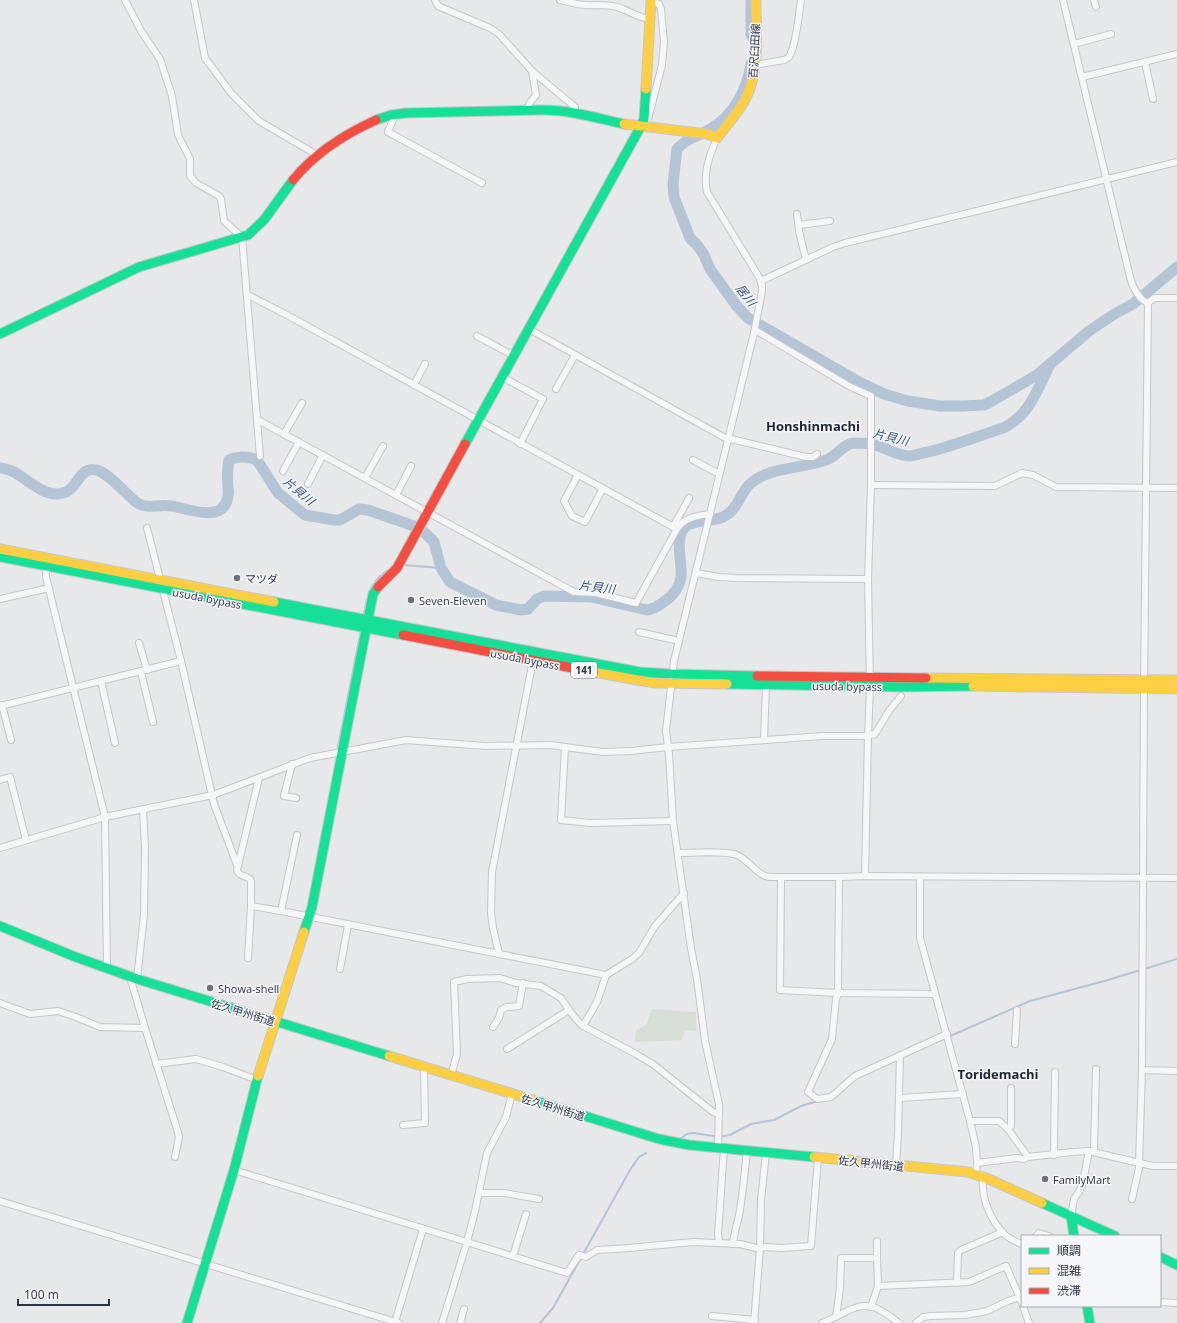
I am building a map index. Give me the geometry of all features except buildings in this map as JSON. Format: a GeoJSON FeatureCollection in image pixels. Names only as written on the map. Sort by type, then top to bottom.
{"type":"FeatureCollection","features":[{"type":"Feature","properties":{"kind":"main road"},"geometry":{"type":"LineString","coordinates":[[187,1323],[234,1170],[257,1080],[313,902],[372,598],[375,590],[397,568],[642,123],[651,0]]}},
{"type":"Feature","properties":{"kind":"main road","name":"百沢臼田線"},"geometry":{"type":"LineString","coordinates":[[717,138],[750,91],[754,78],[756,65],[756,0]]}},
{"type":"Feature","properties":{"kind":"main road"},"geometry":{"type":"LineString","coordinates":[[0,334],[139,267],[182,253],[242,237],[252,232],[258,227],[305,165],[329,146],[363,126],[379,119],[395,115],[555,110],[575,112],[614,122],[642,123],[703,133],[717,138]]}},
{"type":"Feature","properties":{"kind":"main road","name":"usuda bypass"},"geometry":{"type":"LineString","coordinates":[[0,549],[160,580],[637,681],[671,678],[869,682],[1144,684],[1177,680]]}},
{"type":"Feature","properties":{"kind":"main road","name":"usuda bypass"},"geometry":{"type":"LineString","coordinates":[[0,557],[163,590],[367,624],[671,678],[766,684],[869,682]]}},
{"type":"Feature","properties":{"kind":"main road","name":"usuda bypass"},"geometry":{"type":"LineString","coordinates":[[1144,684],[1177,689]]}},
{"type":"Feature","properties":{"kind":"main road","name":"佐久甲州街道"},"geometry":{"type":"LineString","coordinates":[[0,926],[107,969],[134,978],[659,1139],[689,1145],[968,1172],[980,1175],[1113,1235]]}},
{"type":"Feature","properties":{"kind":"main road"},"geometry":{"type":"LineString","coordinates":[[1071,1216],[1074,1235]]}},
{"type":"Feature","properties":{"kind":"main road"},"geometry":{"type":"LineString","coordinates":[[1161,1257],[1177,1265]]}},
{"type":"Feature","properties":{"kind":"main road"},"geometry":{"type":"LineString","coordinates":[[1087,1307],[1090,1323]]}},
{"type":"Feature","properties":{"kind":"street"},"geometry":{"type":"LineString","coordinates":[[125,0],[141,31],[160,59],[172,96],[178,135],[190,159],[190,176],[196,183],[219,196],[221,199],[224,221],[242,237],[248,295],[260,456]]}},
{"type":"Feature","properties":{"kind":"street"},"geometry":{"type":"LineString","coordinates":[[194,0],[205,58],[231,93],[259,121],[317,155]]}},
{"type":"Feature","properties":{"kind":"street"},"geometry":{"type":"LineString","coordinates":[[435,0],[438,6],[490,28],[499,34],[532,71],[575,107],[575,112]]}},
{"type":"Feature","properties":{"kind":"street"},"geometry":{"type":"LineString","coordinates":[[560,0],[581,4],[601,2],[639,17],[650,19]]}},
{"type":"Feature","properties":{"kind":"street"},"geometry":{"type":"LineString","coordinates":[[642,123],[648,119],[664,55],[664,26],[661,9],[659,4],[651,0]]}},
{"type":"Feature","properties":{"kind":"street"},"geometry":{"type":"LineString","coordinates":[[756,65],[788,59],[794,42],[801,0]]}},
{"type":"Feature","properties":{"kind":"street"},"geometry":{"type":"LineString","coordinates":[[1063,0],[1131,281],[1134,289],[1146,302],[1142,1070],[1139,1168],[1133,1196],[1126,1192]]}},
{"type":"Feature","properties":{"kind":"street"},"geometry":{"type":"LineString","coordinates":[[1094,0],[1096,7]]}},
{"type":"Feature","properties":{"kind":"street"},"geometry":{"type":"LineString","coordinates":[[1074,44],[1111,34]]}},
{"type":"Feature","properties":{"kind":"street"},"geometry":{"type":"LineString","coordinates":[[1082,77],[1177,54]]}},
{"type":"Feature","properties":{"kind":"street"},"geometry":{"type":"LineString","coordinates":[[1145,62],[1153,99]]}},
{"type":"Feature","properties":{"kind":"street"},"geometry":{"type":"LineString","coordinates":[[528,110],[529,104],[536,95],[532,71]]}},
{"type":"Feature","properties":{"kind":"street"},"geometry":{"type":"LineString","coordinates":[[395,115],[388,132],[482,183]]}},
{"type":"Feature","properties":{"kind":"street"},"geometry":{"type":"LineString","coordinates":[[717,138],[706,166],[705,179],[707,192],[761,281],[762,291],[756,325],[679,640],[671,678],[666,731],[673,821],[705,1042],[719,1104],[718,1130],[721,1148],[718,1220],[719,1243]]}},
{"type":"Feature","properties":{"kind":"street"},"geometry":{"type":"LineString","coordinates":[[761,281],[833,247],[845,243],[1177,162]]}},
{"type":"Feature","properties":{"kind":"street"},"geometry":{"type":"LineString","coordinates":[[798,214],[806,260]]}},
{"type":"Feature","properties":{"kind":"street"},"geometry":{"type":"LineString","coordinates":[[799,225],[830,221]]}},
{"type":"Feature","properties":{"kind":"street"},"geometry":{"type":"LineString","coordinates":[[248,295],[675,528]]}},
{"type":"Feature","properties":{"kind":"street"},"geometry":{"type":"LineString","coordinates":[[1146,302],[1154,298],[1177,298]]}},
{"type":"Feature","properties":{"kind":"street"},"geometry":{"type":"LineString","coordinates":[[756,325],[849,386],[871,396],[871,485],[868,579],[869,682],[865,876]]}},
{"type":"Feature","properties":{"kind":"street"},"geometry":{"type":"LineString","coordinates":[[528,329],[727,439],[806,457],[817,454]]}},
{"type":"Feature","properties":{"kind":"street"},"geometry":{"type":"LineString","coordinates":[[477,336],[514,356]]}},
{"type":"Feature","properties":{"kind":"street"},"geometry":{"type":"LineString","coordinates":[[556,389],[575,355]]}},
{"type":"Feature","properties":{"kind":"street"},"geometry":{"type":"LineString","coordinates":[[414,386],[425,364]]}},
{"type":"Feature","properties":{"kind":"street"},"geometry":{"type":"LineString","coordinates":[[502,377],[543,399],[520,444]]}},
{"type":"Feature","properties":{"kind":"street"},"geometry":{"type":"LineString","coordinates":[[284,434],[302,403]]}},
{"type":"Feature","properties":{"kind":"street"},"geometry":{"type":"LineString","coordinates":[[258,420],[574,592],[596,592],[636,603],[689,498]]}},
{"type":"Feature","properties":{"kind":"street"},"geometry":{"type":"LineString","coordinates":[[283,471],[299,442]]}},
{"type":"Feature","properties":{"kind":"street"},"geometry":{"type":"LineString","coordinates":[[365,478],[383,446]]}},
{"type":"Feature","properties":{"kind":"street"},"geometry":{"type":"LineString","coordinates":[[308,484],[323,455]]}},
{"type":"Feature","properties":{"kind":"street"},"geometry":{"type":"LineString","coordinates":[[692,460],[719,474]]}},
{"type":"Feature","properties":{"kind":"street"},"geometry":{"type":"LineString","coordinates":[[396,495],[412,466]]}},
{"type":"Feature","properties":{"kind":"street"},"geometry":{"type":"LineString","coordinates":[[871,485],[995,486],[1022,473],[1033,475],[1056,487],[1177,488]]}},
{"type":"Feature","properties":{"kind":"street"},"geometry":{"type":"LineString","coordinates":[[578,475],[564,501],[572,516],[584,522],[603,488]]}},
{"type":"Feature","properties":{"kind":"street"},"geometry":{"type":"LineString","coordinates":[[675,528],[694,517],[710,515]]}},
{"type":"Feature","properties":{"kind":"street"},"geometry":{"type":"LineString","coordinates":[[147,528],[181,661],[214,804],[237,865],[238,873],[241,876],[250,879],[251,882],[248,958]]}},
{"type":"Feature","properties":{"kind":"street"},"geometry":{"type":"LineString","coordinates":[[46,566],[46,576],[105,817],[107,969]]}},
{"type":"Feature","properties":{"kind":"street"},"geometry":{"type":"LineString","coordinates":[[696,573],[735,578],[868,579]]}},
{"type":"Feature","properties":{"kind":"street"},"geometry":{"type":"LineString","coordinates":[[0,599],[49,588]]}},
{"type":"Feature","properties":{"kind":"street"},"geometry":{"type":"LineString","coordinates":[[639,632],[679,640]]}},
{"type":"Feature","properties":{"kind":"street"},"geometry":{"type":"LineString","coordinates":[[139,643],[153,722]]}},
{"type":"Feature","properties":{"kind":"street"},"geometry":{"type":"LineString","coordinates":[[499,954],[491,913],[491,887],[494,856],[533,660]]}},
{"type":"Feature","properties":{"kind":"street"},"geometry":{"type":"LineString","coordinates":[[11,740],[1,705],[181,661]]}},
{"type":"Feature","properties":{"kind":"street"},"geometry":{"type":"LineString","coordinates":[[101,681],[115,743]]}},
{"type":"Feature","properties":{"kind":"street"},"geometry":{"type":"LineString","coordinates":[[764,740],[766,684]]}},
{"type":"Feature","properties":{"kind":"street"},"geometry":{"type":"LineString","coordinates":[[0,848],[105,817],[213,795],[310,758],[406,740],[463,746],[550,745],[603,752],[823,736],[868,736],[875,734],[889,711],[901,696]]}},
{"type":"Feature","properties":{"kind":"street"},"geometry":{"type":"LineString","coordinates":[[565,748],[561,820],[590,823],[673,821]]}},
{"type":"Feature","properties":{"kind":"street"},"geometry":{"type":"LineString","coordinates":[[292,764],[284,796],[296,798]]}},
{"type":"Feature","properties":{"kind":"street"},"geometry":{"type":"LineString","coordinates":[[0,780],[10,777],[26,840]]}},
{"type":"Feature","properties":{"kind":"street"},"geometry":{"type":"LineString","coordinates":[[237,865],[259,778]]}},
{"type":"Feature","properties":{"kind":"street"},"geometry":{"type":"LineString","coordinates":[[143,810],[145,847],[144,915],[134,978],[145,1028],[179,1137],[175,1157]]}},
{"type":"Feature","properties":{"kind":"street"},"geometry":{"type":"LineString","coordinates":[[281,911],[297,835]]}},
{"type":"Feature","properties":{"kind":"street"},"geometry":{"type":"LineString","coordinates":[[678,853],[711,852],[733,854],[741,857],[766,877],[839,878],[865,876],[1177,878]]}},
{"type":"Feature","properties":{"kind":"street"},"geometry":{"type":"LineString","coordinates":[[781,877],[780,990],[838,993],[935,994]]}},
{"type":"Feature","properties":{"kind":"street"},"geometry":{"type":"LineString","coordinates":[[920,877],[920,938],[970,1121],[976,1147],[977,1163],[988,1210],[1002,1232],[1011,1239],[1021,1244]]}},
{"type":"Feature","properties":{"kind":"street"},"geometry":{"type":"LineString","coordinates":[[805,1099],[832,1039],[836,998],[838,993],[839,878]]}},
{"type":"Feature","properties":{"kind":"street"},"geometry":{"type":"LineString","coordinates":[[583,1026],[597,1002],[606,975],[639,953],[655,926],[684,894]]}},
{"type":"Feature","properties":{"kind":"street"},"geometry":{"type":"LineString","coordinates":[[250,906],[606,975]]}},
{"type":"Feature","properties":{"kind":"street"},"geometry":{"type":"LineString","coordinates":[[340,969],[348,925]]}},
{"type":"Feature","properties":{"kind":"street"},"geometry":{"type":"LineString","coordinates":[[451,1076],[457,1054],[454,982],[467,979],[500,978],[516,983],[546,987],[561,998],[576,1020],[583,1026],[654,1065],[713,1112],[719,1114]]}},
{"type":"Feature","properties":{"kind":"street"},"geometry":{"type":"LineString","coordinates":[[493,1027],[499,1018],[501,1010],[510,1006],[513,1008],[519,1006],[523,983]]}},
{"type":"Feature","properties":{"kind":"street"},"geometry":{"type":"LineString","coordinates":[[0,1003],[30,1014],[58,1012],[76,1017],[100,1027],[145,1028]]}},
{"type":"Feature","properties":{"kind":"street"},"geometry":{"type":"LineString","coordinates":[[507,1049],[569,1010]]}},
{"type":"Feature","properties":{"kind":"street"},"geometry":{"type":"LineString","coordinates":[[1015,1044],[1017,1010]]}},
{"type":"Feature","properties":{"kind":"street"},"geometry":{"type":"LineString","coordinates":[[808,1092],[817,1099],[831,1097],[855,1076],[900,1058],[948,1036]]}},
{"type":"Feature","properties":{"kind":"street"},"geometry":{"type":"LineString","coordinates":[[896,1165],[900,1058]]}},
{"type":"Feature","properties":{"kind":"street"},"geometry":{"type":"LineString","coordinates":[[156,1064],[196,1059],[224,1067],[257,1080]]}},
{"type":"Feature","properties":{"kind":"street"},"geometry":{"type":"LineString","coordinates":[[403,1125],[425,1123],[424,1067]]}},
{"type":"Feature","properties":{"kind":"street"},"geometry":{"type":"LineString","coordinates":[[1071,1216],[1074,1199],[1083,1182],[1092,1151],[1096,1069]]}},
{"type":"Feature","properties":{"kind":"street"},"geometry":{"type":"LineString","coordinates":[[1142,1070],[1177,1071]]}},
{"type":"Feature","properties":{"kind":"street"},"geometry":{"type":"LineString","coordinates":[[1054,1154],[1056,1072]]}},
{"type":"Feature","properties":{"kind":"street"},"geometry":{"type":"LineString","coordinates":[[1008,1129],[1011,1126],[1011,1088]]}},
{"type":"Feature","properties":{"kind":"street"},"geometry":{"type":"LineString","coordinates":[[442,1323],[467,1242],[487,1153],[506,1117],[512,1094]]}},
{"type":"Feature","properties":{"kind":"street"},"geometry":{"type":"LineString","coordinates":[[899,1098],[963,1094]]}},
{"type":"Feature","properties":{"kind":"street"},"geometry":{"type":"LineString","coordinates":[[970,1121],[999,1121],[1008,1129],[1028,1157]]}},
{"type":"Feature","properties":{"kind":"street"},"geometry":{"type":"LineString","coordinates":[[733,1244],[745,1178],[747,1151]]}},
{"type":"Feature","properties":{"kind":"street"},"geometry":{"type":"LineString","coordinates":[[977,1163],[1092,1151],[1153,1166],[1177,1166]]}},
{"type":"Feature","properties":{"kind":"street"},"geometry":{"type":"LineString","coordinates":[[712,1316],[755,1322],[760,1249],[761,1206],[766,1153]]}},
{"type":"Feature","properties":{"kind":"street"},"geometry":{"type":"LineString","coordinates":[[234,1170],[567,1273],[579,1255],[586,1257],[597,1250],[693,1242],[733,1244],[760,1249],[763,1247],[782,1248],[811,1246],[816,1203],[818,1158]]}},
{"type":"Feature","properties":{"kind":"street"},"geometry":{"type":"LineString","coordinates":[[479,1194],[504,1193],[538,1199]]}},
{"type":"Feature","properties":{"kind":"street"},"geometry":{"type":"LineString","coordinates":[[0,1201],[397,1322],[423,1229]]}},
{"type":"Feature","properties":{"kind":"street"},"geometry":{"type":"LineString","coordinates":[[513,1256],[526,1214]]}},
{"type":"Feature","properties":{"kind":"street"},"geometry":{"type":"LineString","coordinates":[[958,1283],[958,1253],[1002,1232]]}},
{"type":"Feature","properties":{"kind":"street"},"geometry":{"type":"LineString","coordinates":[[1037,1235],[1039,1233],[1046,1235]]}},
{"type":"Feature","properties":{"kind":"street"},"geometry":{"type":"LineString","coordinates":[[871,1306],[878,1286],[877,1241]]}},
{"type":"Feature","properties":{"kind":"street"},"geometry":{"type":"LineString","coordinates":[[836,1317],[840,1288],[841,1258],[877,1258]]}},
{"type":"Feature","properties":{"kind":"street"},"geometry":{"type":"LineString","coordinates":[[878,1286],[969,1282],[1006,1266],[1021,1300]]}},
{"type":"Feature","properties":{"kind":"street"},"geometry":{"type":"LineString","coordinates":[[916,1323],[923,1317],[965,1315],[987,1311],[1008,1301],[1021,1302]]}},
{"type":"Feature","properties":{"kind":"street"},"geometry":{"type":"LineString","coordinates":[[1161,1302],[1177,1303]]}},
{"type":"Feature","properties":{"kind":"street"},"geometry":{"type":"LineString","coordinates":[[822,1323],[860,1306],[871,1306],[899,1323]]}},
{"type":"Feature","properties":{"kind":"street"},"geometry":{"type":"LineString","coordinates":[[1024,1307],[1029,1323]]}},
{"type":"Feature","properties":{"kind":"street"},"geometry":{"type":"LineString","coordinates":[[460,1323],[464,1309]]}},
{"type":"Feature","properties":{"kind":"shaded area"},"geometry":{"type":"Polygon","coordinates":[[[652,1009],[696,1012],[696,1031],[685,1030],[682,1040],[635,1042],[636,1030],[646,1025],[652,1009]]]}},
{"type":"Feature","properties":{"kind":"waterway","name":"居川"},"geometry":{"type":"LineString","coordinates":[[751,0],[751,35]]}},
{"type":"Feature","properties":{"kind":"waterway","name":"居川"},"geometry":{"type":"LineString","coordinates":[[751,64],[743,92],[727,116],[720,123],[686,141],[677,149],[673,184],[674,197],[690,238],[698,246],[710,269],[736,305],[748,318],[859,382],[884,394],[908,401],[940,406],[984,405],[1037,375],[1089,331],[1116,313],[1133,304],[1177,267]]}},
{"type":"Feature","properties":{"kind":"waterway","name":"片貝川"},"geometry":{"type":"LineString","coordinates":[[0,468],[14,472],[45,492],[52,494],[66,492],[74,486],[86,471],[96,470],[106,475],[136,502],[144,506],[171,506],[204,513],[220,510],[225,505],[228,496],[227,473],[229,460],[239,457],[246,457],[257,460],[278,493],[305,515],[340,520],[359,509],[368,510],[414,526],[425,533],[434,542],[441,568],[450,582],[496,605],[521,610],[528,609],[537,599],[544,596],[591,597],[647,610],[656,607],[668,599],[679,584],[681,577],[679,542],[683,529],[693,523],[724,517],[732,511],[748,486],[759,478],[778,471],[826,460],[850,444],[854,443],[873,444],[901,455],[910,456],[947,447],[1003,428],[1020,416],[1032,401],[1050,364]]}},
{"type":"Feature","properties":{"kind":"waterway"},"geometry":{"type":"LineString","coordinates":[[403,565],[441,568]]}},
{"type":"Feature","properties":{"kind":"waterway"},"geometry":{"type":"LineString","coordinates":[[364,614],[369,594],[375,582],[379,577],[391,569]]}},
{"type":"Feature","properties":{"kind":"waterway"},"geometry":{"type":"LineString","coordinates":[[338,747],[361,630]]}},
{"type":"Feature","properties":{"kind":"waterway"},"geometry":{"type":"LineString","coordinates":[[939,1041],[1030,1001],[1108,980],[1177,959]]}},
{"type":"Feature","properties":{"kind":"waterway"},"geometry":{"type":"LineString","coordinates":[[834,1098],[846,1088]]}},
{"type":"Feature","properties":{"kind":"waterway"},"geometry":{"type":"LineString","coordinates":[[680,1139],[687,1134],[694,1133],[719,1137],[730,1135],[751,1124],[774,1120],[801,1106],[818,1101]]}},
{"type":"Feature","properties":{"kind":"waterway"},"geometry":{"type":"LineString","coordinates":[[540,1323],[553,1308],[630,1170],[639,1157],[646,1153]]}},
{"type":"Feature","properties":{"kind":"traffic: fast"},"geometry":{"type":"LineString","coordinates":[[465,444],[641,126],[644,119],[646,89]]}},
{"type":"Feature","properties":{"kind":"traffic: fast"},"geometry":{"type":"LineString","coordinates":[[376,120],[391,115],[406,113],[552,110],[624,124]]}},
{"type":"Feature","properties":{"kind":"traffic: fast"},"geometry":{"type":"LineString","coordinates":[[0,334],[139,267],[248,235],[264,220],[293,180]]}},
{"type":"Feature","properties":{"kind":"traffic: fast"},"geometry":{"type":"LineString","coordinates":[[0,557],[403,635]]}},
{"type":"Feature","properties":{"kind":"traffic: fast"},"geometry":{"type":"LineString","coordinates":[[304,932],[312,907],[373,594],[378,587]]}},
{"type":"Feature","properties":{"kind":"traffic: fast"},"geometry":{"type":"LineString","coordinates":[[274,602],[640,672],[757,676]]}},
{"type":"Feature","properties":{"kind":"traffic: fast"},"geometry":{"type":"LineString","coordinates":[[727,684],[903,687],[973,686]]}},
{"type":"Feature","properties":{"kind":"traffic: fast"},"geometry":{"type":"LineString","coordinates":[[0,926],[73,956],[137,979],[389,1056]]}},
{"type":"Feature","properties":{"kind":"traffic: fast"},"geometry":{"type":"LineString","coordinates":[[187,1323],[234,1170],[258,1076]]}},
{"type":"Feature","properties":{"kind":"traffic: fast"},"geometry":{"type":"LineString","coordinates":[[533,1100],[659,1139],[689,1145],[814,1157]]}},
{"type":"Feature","properties":{"kind":"traffic: fast"},"geometry":{"type":"LineString","coordinates":[[1042,1203],[1113,1235]]}},
{"type":"Feature","properties":{"kind":"traffic: fast"},"geometry":{"type":"LineString","coordinates":[[1071,1216],[1074,1235]]}},
{"type":"Feature","properties":{"kind":"traffic: fast"},"geometry":{"type":"LineString","coordinates":[[1161,1257],[1177,1265]]}},
{"type":"Feature","properties":{"kind":"traffic: fast"},"geometry":{"type":"LineString","coordinates":[[1087,1307],[1090,1323]]}},
{"type":"Feature","properties":{"kind":"traffic: slow"},"geometry":{"type":"LineString","coordinates":[[646,89],[651,0]]}},
{"type":"Feature","properties":{"kind":"traffic: slow"},"geometry":{"type":"LineString","coordinates":[[624,124],[707,134],[717,138],[740,108],[750,88],[755,63],[757,37],[756,0]]}},
{"type":"Feature","properties":{"kind":"traffic: slow"},"geometry":{"type":"LineString","coordinates":[[0,549],[274,602]]}},
{"type":"Feature","properties":{"kind":"traffic: slow"},"geometry":{"type":"LineString","coordinates":[[593,672],[655,683],[727,684]]}},
{"type":"Feature","properties":{"kind":"traffic: slow"},"geometry":{"type":"LineString","coordinates":[[926,678],[1177,680]]}},
{"type":"Feature","properties":{"kind":"traffic: slow"},"geometry":{"type":"LineString","coordinates":[[973,686],[1177,689]]}},
{"type":"Feature","properties":{"kind":"traffic: slow"},"geometry":{"type":"LineString","coordinates":[[258,1076],[304,932]]}},
{"type":"Feature","properties":{"kind":"traffic: slow"},"geometry":{"type":"LineString","coordinates":[[389,1056],[533,1100]]}},
{"type":"Feature","properties":{"kind":"traffic: slow"},"geometry":{"type":"LineString","coordinates":[[814,1157],[968,1172],[991,1180],[1042,1203]]}},
{"type":"Feature","properties":{"kind":"traffic: jam"},"geometry":{"type":"LineString","coordinates":[[293,180],[311,161],[331,145],[353,131],[376,120]]}},
{"type":"Feature","properties":{"kind":"traffic: jam"},"geometry":{"type":"LineString","coordinates":[[378,587],[397,568],[465,444]]}},
{"type":"Feature","properties":{"kind":"traffic: jam"},"geometry":{"type":"LineString","coordinates":[[403,635],[593,672]]}},
{"type":"Feature","properties":{"kind":"traffic: jam"},"geometry":{"type":"LineString","coordinates":[[757,676],[926,678]]}},
{"type":"Feature","properties":{"kind":"place","name":"マツダ"},"geometry":{"type":"Point","coordinates":[237,578]}},
{"type":"Feature","properties":{"kind":"place","name":"Seven-Eleven"},"geometry":{"type":"Point","coordinates":[411,600]}},
{"type":"Feature","properties":{"kind":"place","name":"Showa-shell"},"geometry":{"type":"Point","coordinates":[210,988]}},
{"type":"Feature","properties":{"kind":"place","name":"FamilyMart"},"geometry":{"type":"Point","coordinates":[1045,1179]}},
{"type":"Feature","properties":{"kind":"district","name":"Honshinmachi"},"geometry":{"type":"Point","coordinates":[813,426]}},
{"type":"Feature","properties":{"kind":"district","name":"Toridemachi"},"geometry":{"type":"Point","coordinates":[998,1074]}}]}
